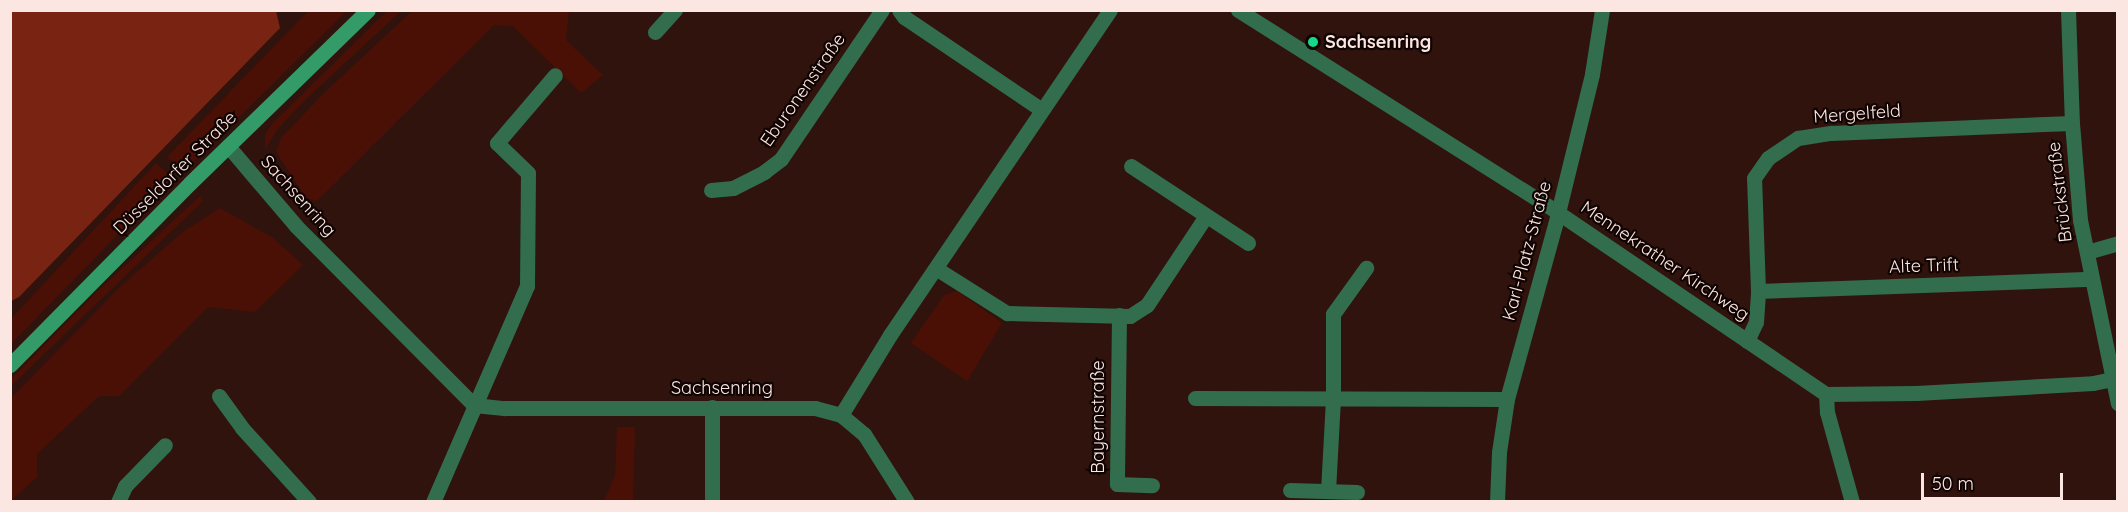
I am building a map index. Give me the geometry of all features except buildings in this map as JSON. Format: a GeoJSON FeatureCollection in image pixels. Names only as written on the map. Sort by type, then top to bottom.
{"type":"FeatureCollection","features":[{"type":"Feature","properties":{"kind":"main road","name":"Düsseldorfer Straße"},"geometry":{"type":"LineString","coordinates":[[10,365],[228,146],[368,10]]}},
{"type":"Feature","properties":{"kind":"street"},"geometry":{"type":"LineString","coordinates":[[655,32],[675,10]]}},
{"type":"Feature","properties":{"kind":"street","name":"Eburonenstraße"},"geometry":{"type":"LineString","coordinates":[[711,190],[734,188],[764,172],[781,159],[882,10]]}},
{"type":"Feature","properties":{"kind":"street"},"geometry":{"type":"LineString","coordinates":[[899,10],[904,17],[1042,110]]}},
{"type":"Feature","properties":{"kind":"street"},"geometry":{"type":"LineString","coordinates":[[907,501],[864,434],[841,415],[890,334],[937,269],[1110,10]]}},
{"type":"Feature","properties":{"kind":"street","name":"Mennekrather Kirchweg"},"geometry":{"type":"LineString","coordinates":[[1238,10],[1557,212],[1826,394]]}},
{"type":"Feature","properties":{"kind":"street","name":"Karl-Platz-Straße"},"geometry":{"type":"LineString","coordinates":[[1497,501],[1499,452],[1507,399],[1592,74],[1602,10]]}},
{"type":"Feature","properties":{"kind":"street","name":"Brückstraße"},"geometry":{"type":"LineString","coordinates":[[2068,10],[2072,123],[2080,220],[2118,403]]}},
{"type":"Feature","properties":{"kind":"street"},"geometry":{"type":"LineString","coordinates":[[433,501],[527,286],[528,173],[497,143],[555,75]]}},
{"type":"Feature","properties":{"kind":"street","name":"Mergelfeld"},"geometry":{"type":"LineString","coordinates":[[1747,341],[1756,322],[1758,291],[1754,178],[1768,158],[1798,138],[1831,133],[2072,123]]}},
{"type":"Feature","properties":{"kind":"street","name":"Sachsenring"},"geometry":{"type":"LineString","coordinates":[[228,146],[296,226],[474,405],[504,408],[815,408],[841,415]]}},
{"type":"Feature","properties":{"kind":"street"},"geometry":{"type":"LineString","coordinates":[[1131,166],[1248,243]]}},
{"type":"Feature","properties":{"kind":"street"},"geometry":{"type":"LineString","coordinates":[[937,269],[1006,313],[1130,316],[1147,305],[1206,216]]}},
{"type":"Feature","properties":{"kind":"street"},"geometry":{"type":"LineString","coordinates":[[2087,252],[2118,243]]}},
{"type":"Feature","properties":{"kind":"street"},"geometry":{"type":"LineString","coordinates":[[1329,491],[1333,399],[1333,314],[1366,268]]}},
{"type":"Feature","properties":{"kind":"street","name":"Alte Trift"},"geometry":{"type":"LineString","coordinates":[[1758,291],[2092,279]]}},
{"type":"Feature","properties":{"kind":"street","name":"Bayernstraße"},"geometry":{"type":"LineString","coordinates":[[1119,315],[1117,484],[1152,485]]}},
{"type":"Feature","properties":{"kind":"street"},"geometry":{"type":"LineString","coordinates":[[1852,501],[1827,412],[1826,394],[1928,392],[2093,383],[2112,379]]}},
{"type":"Feature","properties":{"kind":"street"},"geometry":{"type":"LineString","coordinates":[[219,396],[242,428],[309,501]]}},
{"type":"Feature","properties":{"kind":"street"},"geometry":{"type":"LineString","coordinates":[[1195,398],[1507,399]]}},
{"type":"Feature","properties":{"kind":"street"},"geometry":{"type":"LineString","coordinates":[[712,407],[712,501]]}},
{"type":"Feature","properties":{"kind":"street"},"geometry":{"type":"LineString","coordinates":[[118,501],[125,486],[165,445]]}},
{"type":"Feature","properties":{"kind":"street"},"geometry":{"type":"LineString","coordinates":[[1290,490],[1358,492]]}},
{"type":"Feature","properties":{"kind":"shaded area"},"geometry":{"type":"Polygon","coordinates":[[[11,10],[276,11],[280,28],[19,297],[11,301],[11,10]]]}},
{"type":"Feature","properties":{"kind":"shaded area"},"geometry":{"type":"Polygon","coordinates":[[[309,10],[347,11],[184,171],[167,157],[309,10]]]}},
{"type":"Feature","properties":{"kind":"shaded area"},"geometry":{"type":"Polygon","coordinates":[[[387,11],[401,11],[305,100],[276,131],[265,150],[265,135],[271,125],[387,11]]]}},
{"type":"Feature","properties":{"kind":"shaded area"},"geometry":{"type":"Polygon","coordinates":[[[412,11],[569,11],[566,40],[603,75],[581,93],[513,26],[494,25],[317,201],[306,198],[276,152],[281,138],[323,94],[412,11]]]}},
{"type":"Feature","properties":{"kind":"shaded area"},"geometry":{"type":"Polygon","coordinates":[[[156,163],[173,178],[11,344],[11,319],[156,163]]]}},
{"type":"Feature","properties":{"kind":"shaded area"},"geometry":{"type":"Polygon","coordinates":[[[200,196],[203,201],[11,386],[11,379],[101,288],[200,196]]]}},
{"type":"Feature","properties":{"kind":"shaded area"},"geometry":{"type":"Polygon","coordinates":[[[220,208],[273,238],[303,265],[255,312],[208,307],[119,396],[99,396],[37,454],[37,477],[11,501],[11,398],[121,286],[184,231],[220,208]]]}},
{"type":"Feature","properties":{"kind":"shaded area"},"geometry":{"type":"Polygon","coordinates":[[[957,291],[1002,323],[967,381],[911,343],[944,295],[957,291]]]}},
{"type":"Feature","properties":{"kind":"shaded area"},"geometry":{"type":"Polygon","coordinates":[[[617,427],[635,427],[633,501],[604,501],[615,476],[617,427]]]}},
{"type":"Feature","properties":{"kind":"place","name":"Sachsenring"},"geometry":{"type":"Point","coordinates":[1313,42]}}]}
